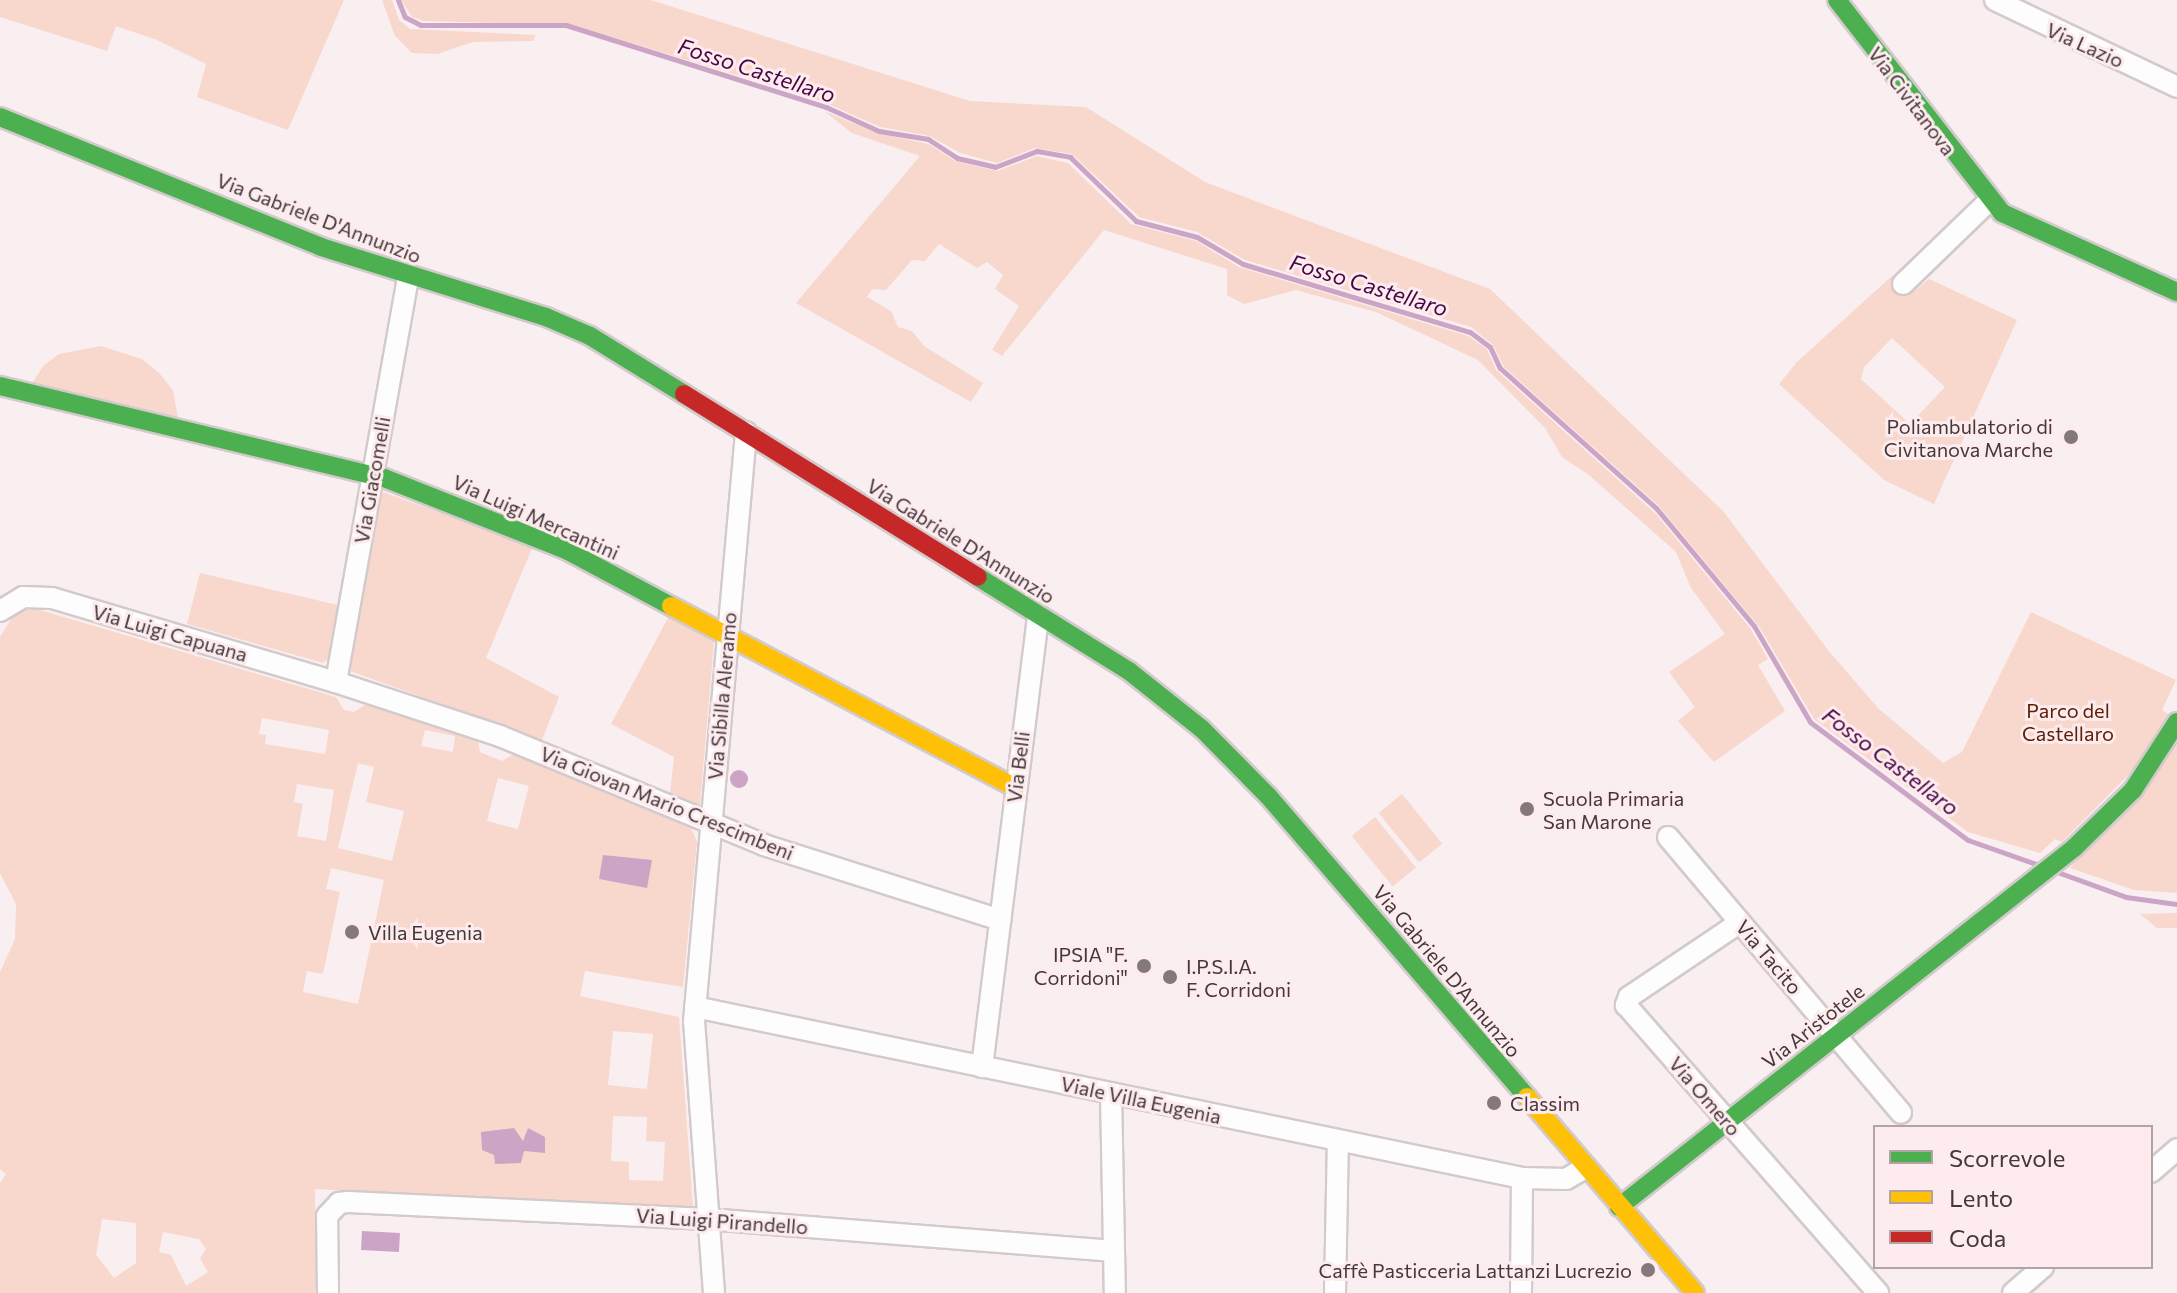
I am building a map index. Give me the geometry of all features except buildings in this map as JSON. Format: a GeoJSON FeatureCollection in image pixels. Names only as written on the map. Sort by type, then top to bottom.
{"type":"FeatureCollection","features":[{"type":"Feature","properties":{"kind":"street","name":"Via Civitanova"},"geometry":{"type":"LineString","coordinates":[[1837,0],[1989,201],[2021,224],[2177,292]]}},
{"type":"Feature","properties":{"kind":"street","name":"Via Lazio"},"geometry":{"type":"LineString","coordinates":[[1996,0],[2177,87]]}},
{"type":"Feature","properties":{"kind":"street","name":"Via Gabriele D'Annunzio"},"geometry":{"type":"LineString","coordinates":[[0,117],[408,278],[571,327],[746,432],[1147,684],[1225,750],[1695,1293]]}},
{"type":"Feature","properties":{"kind":"street"},"geometry":{"type":"LineString","coordinates":[[1903,284],[1989,201]]}},
{"type":"Feature","properties":{"kind":"street","name":"Via Giacomelli"},"geometry":{"type":"LineString","coordinates":[[336,682],[408,278]]}},
{"type":"Feature","properties":{"kind":"street","name":"Via Luigi Mercantini"},"geometry":{"type":"LineString","coordinates":[[0,386],[373,476],[531,534],[1015,787]]}},
{"type":"Feature","properties":{"kind":"street","name":"Via Sibilla Aleramo"},"geometry":{"type":"LineString","coordinates":[[714,1293],[695,1007],[746,432]]}},
{"type":"Feature","properties":{"kind":"street","name":"Via Luigi Capuana"},"geometry":{"type":"LineString","coordinates":[[2,605],[23,597],[52,598],[336,682]]}},
{"type":"Feature","properties":{"kind":"street","name":"Via Belli"},"geometry":{"type":"LineString","coordinates":[[982,1067],[1038,615]]}},
{"type":"Feature","properties":{"kind":"street","name":"Via Giovan Mario Crescimbeni"},"geometry":{"type":"LineString","coordinates":[[336,682],[500,736],[711,824],[1000,920]]}},
{"type":"Feature","properties":{"kind":"street","name":"Via Aristotele"},"geometry":{"type":"LineString","coordinates":[[1619,1207],[2070,851],[2133,790],[2177,722]]}},
{"type":"Feature","properties":{"kind":"street","name":"Via Tacito"},"geometry":{"type":"LineString","coordinates":[[1668,837],[1901,1113]]}},
{"type":"Feature","properties":{"kind":"street","name":"Via Omero"},"geometry":{"type":"LineString","coordinates":[[1739,923],[1626,1002],[1878,1293]]}},
{"type":"Feature","properties":{"kind":"street","name":"Viale Villa Eugenia"},"geometry":{"type":"LineString","coordinates":[[695,1007],[1522,1178],[1566,1179],[1585,1168]]}},
{"type":"Feature","properties":{"kind":"street"},"geometry":{"type":"LineString","coordinates":[[1111,1093],[1115,1293]]}},
{"type":"Feature","properties":{"kind":"street"},"geometry":{"type":"LineString","coordinates":[[1335,1293],[1338,1141]]}},
{"type":"Feature","properties":{"kind":"street"},"geometry":{"type":"LineString","coordinates":[[2153,1170],[2177,1149]]}},
{"type":"Feature","properties":{"kind":"street"},"geometry":{"type":"LineString","coordinates":[[1521,1293],[1522,1178]]}},
{"type":"Feature","properties":{"kind":"street","name":"Via Luigi Pirandello"},"geometry":{"type":"LineString","coordinates":[[328,1293],[325,1225],[331,1208],[348,1202],[708,1219],[1114,1251]]}},
{"type":"Feature","properties":{"kind":"street"},"geometry":{"type":"LineString","coordinates":[[2013,1293],[2041,1269]]}},
{"type":"Feature","properties":{"kind":"green space"},"geometry":{"type":"Polygon","coordinates":[[[0,0],[344,0],[288,130],[197,97],[206,64],[157,40],[116,26],[107,51],[0,17],[0,0]]]}},
{"type":"Feature","properties":{"kind":"green space"},"geometry":{"type":"Polygon","coordinates":[[[382,0],[392,0],[399,20],[410,29],[536,35],[533,41],[473,42],[437,54],[412,53],[395,36],[382,0]]]}},
{"type":"Feature","properties":{"kind":"green space","name":"Parco del Castellaro"},"geometry":{"type":"Polygon","coordinates":[[[401,0],[651,0],[970,101],[1086,107],[1205,182],[1490,289],[1723,511],[1828,650],[1878,708],[1943,763],[1962,752],[2031,612],[2176,680],[2162,710],[2168,714],[2146,757],[2062,842],[2055,839],[2040,853],[1968,832],[1814,719],[1760,628],[1658,505],[1504,367],[1493,345],[1471,327],[1245,260],[1197,232],[1139,217],[1072,154],[1035,148],[997,163],[960,153],[930,136],[880,127],[824,102],[573,25],[424,21],[412,17],[401,0]]]}},
{"type":"Feature","properties":{"kind":"green space"},"geometry":{"type":"Polygon","coordinates":[[[824,111],[877,133],[929,144],[955,161],[997,171],[1037,156],[1068,163],[1131,224],[1196,241],[1239,267],[1468,336],[1487,349],[1496,370],[1656,514],[1750,628],[1768,659],[1758,665],[1785,711],[1714,762],[1678,721],[1695,707],[1669,672],[1725,634],[1691,588],[1676,552],[1589,475],[1562,457],[1545,428],[1478,360],[1376,312],[1296,290],[1244,304],[1227,295],[1227,269],[1104,230],[1002,356],[992,350],[1019,306],[995,289],[1003,275],[987,262],[977,268],[939,244],[925,261],[912,260],[886,290],[872,289],[867,297],[891,311],[898,327],[912,331],[924,346],[983,383],[971,402],[796,303],[920,156],[852,133],[824,111]]]}},
{"type":"Feature","properties":{"kind":"green space"},"geometry":{"type":"Polygon","coordinates":[[[1893,275],[1912,293],[1929,279],[2017,320],[1934,504],[1884,480],[1779,384],[1797,362],[1893,275]],[[1892,338],[1864,367],[1861,379],[1910,424],[1945,387],[1892,338]]]}},
{"type":"Feature","properties":{"kind":"green space"},"geometry":{"type":"Polygon","coordinates":[[[101,346],[142,359],[159,373],[173,390],[178,418],[32,384],[43,366],[59,354],[101,346]]]}},
{"type":"Feature","properties":{"kind":"green space"},"geometry":{"type":"Polygon","coordinates":[[[380,491],[533,546],[486,658],[559,697],[542,740],[347,670],[380,491]]]}},
{"type":"Feature","properties":{"kind":"green space"},"geometry":{"type":"Polygon","coordinates":[[[200,573],[338,605],[328,659],[323,663],[187,624],[200,573]]]}},
{"type":"Feature","properties":{"kind":"green space"},"geometry":{"type":"Polygon","coordinates":[[[17,610],[40,610],[336,697],[344,710],[354,712],[365,705],[455,732],[478,741],[480,752],[492,757],[502,761],[514,754],[691,828],[697,842],[683,987],[585,971],[580,996],[679,1017],[693,1207],[315,1189],[316,1293],[0,1293],[0,1183],[6,1174],[0,1169],[0,972],[15,939],[16,904],[0,873],[0,637],[17,610]],[[262,718],[259,734],[266,735],[265,744],[325,754],[329,730],[262,718]],[[425,730],[421,746],[453,752],[455,736],[425,730]],[[358,763],[338,848],[392,861],[404,811],[366,802],[374,767],[358,763]],[[498,778],[487,821],[518,829],[529,786],[498,778]],[[297,784],[294,802],[303,804],[297,836],[326,841],[334,790],[297,784]],[[604,855],[600,880],[637,861],[604,855]],[[331,868],[326,889],[340,892],[323,974],[307,971],[303,992],[358,1004],[384,880],[331,868]],[[613,1031],[608,1085],[647,1089],[653,1034],[613,1031]],[[613,1116],[611,1161],[629,1162],[629,1180],[663,1181],[665,1142],[646,1141],[647,1117],[613,1116]],[[528,1128],[523,1141],[493,1154],[521,1162],[521,1152],[536,1135],[528,1128]],[[102,1219],[96,1255],[114,1278],[136,1263],[136,1223],[102,1219]],[[163,1232],[159,1252],[171,1255],[186,1286],[208,1272],[200,1258],[206,1249],[199,1239],[163,1232]]]}},
{"type":"Feature","properties":{"kind":"green space"},"geometry":{"type":"Polygon","coordinates":[[[669,616],[714,642],[700,805],[670,794],[674,757],[611,724],[669,616]]]}},
{"type":"Feature","properties":{"kind":"green space","name":"Parco del Castellaro"},"geometry":{"type":"Polygon","coordinates":[[[2177,744],[2177,893],[2134,890],[2070,868],[2177,744]]]}},
{"type":"Feature","properties":{"kind":"green space"},"geometry":{"type":"Polygon","coordinates":[[[1402,794],[1442,844],[1419,863],[1379,813],[1402,794]]]}},
{"type":"Feature","properties":{"kind":"green space"},"geometry":{"type":"Polygon","coordinates":[[[1375,817],[1416,868],[1393,886],[1352,836],[1375,817]]]}},
{"type":"Feature","properties":{"kind":"green space"},"geometry":{"type":"Polygon","coordinates":[[[2177,913],[2177,928],[2157,928],[2140,914],[2177,913]]]}},
{"type":"Feature","properties":{"kind":"shaded area"},"geometry":{"type":"Polygon","coordinates":[[[739,770],[748,779],[739,788],[730,779],[739,770]]]}},
{"type":"Feature","properties":{"kind":"shaded area"},"geometry":{"type":"Polygon","coordinates":[[[603,855],[652,860],[647,888],[599,879],[603,855]]]}},
{"type":"Feature","properties":{"kind":"shaded area"},"geometry":{"type":"Polygon","coordinates":[[[514,1128],[523,1141],[528,1128],[545,1137],[545,1153],[524,1151],[521,1163],[495,1164],[494,1155],[482,1150],[481,1132],[514,1128]]]}},
{"type":"Feature","properties":{"kind":"shaded area"},"geometry":{"type":"Polygon","coordinates":[[[362,1231],[400,1233],[399,1252],[361,1250],[362,1231]]]}},
{"type":"Feature","properties":{"kind":"waterway","name":"Fosso Castellaro"},"geometry":{"type":"LineString","coordinates":[[398,0],[405,17],[421,25],[566,25],[826,107],[879,131],[928,139],[957,158],[995,167],[1037,151],[1070,157],[1136,221],[1197,237],[1243,264],[1470,332],[1490,347],[1500,368],[1656,508],[1754,626],[1810,722],[1968,840],[2036,864]]}},
{"type":"Feature","properties":{"kind":"waterway","name":"Fosso Castellaro"},"geometry":{"type":"LineString","coordinates":[[2060,873],[2126,897],[2177,904]]}},
{"type":"Feature","properties":{"kind":"traffic: fast"},"geometry":{"type":"LineString","coordinates":[[1837,0],[2002,213],[2177,292]]}},
{"type":"Feature","properties":{"kind":"traffic: fast"},"geometry":{"type":"LineString","coordinates":[[0,117],[321,247],[546,317],[590,336],[684,394]]}},
{"type":"Feature","properties":{"kind":"traffic: fast"},"geometry":{"type":"LineString","coordinates":[[0,386],[384,478],[568,551],[671,606]]}},
{"type":"Feature","properties":{"kind":"traffic: fast"},"geometry":{"type":"LineString","coordinates":[[978,577],[1129,671],[1202,729],[1269,797],[1527,1097]]}},
{"type":"Feature","properties":{"kind":"traffic: fast"},"geometry":{"type":"LineString","coordinates":[[1619,1207],[2074,848],[2133,790],[2177,722]]}},
{"type":"Feature","properties":{"kind":"traffic: slow"},"geometry":{"type":"LineString","coordinates":[[671,606],[1015,787]]}},
{"type":"Feature","properties":{"kind":"traffic: slow"},"geometry":{"type":"LineString","coordinates":[[1527,1097],[1695,1293]]}},
{"type":"Feature","properties":{"kind":"traffic: jam"},"geometry":{"type":"LineString","coordinates":[[684,394],[978,577]]}},
{"type":"Feature","properties":{"kind":"place","name":"Poliambulatorio di Civitanova Marche"},"geometry":{"type":"Point","coordinates":[2071,437]}},
{"type":"Feature","properties":{"kind":"place","name":"Scuola Primaria San Marone"},"geometry":{"type":"Point","coordinates":[1527,809]}},
{"type":"Feature","properties":{"kind":"place","name":"Villa Eugenia"},"geometry":{"type":"Point","coordinates":[352,932]}},
{"type":"Feature","properties":{"kind":"place","name":"IPSIA \"F. Corridoni\""},"geometry":{"type":"Point","coordinates":[1144,966]}},
{"type":"Feature","properties":{"kind":"place","name":"I.P.S.I.A. F. Corridoni"},"geometry":{"type":"Point","coordinates":[1170,977]}},
{"type":"Feature","properties":{"kind":"place","name":"Classim"},"geometry":{"type":"Point","coordinates":[1494,1103]}},
{"type":"Feature","properties":{"kind":"place","name":"Caffè Pasticceria Lattanzi Lucrezio"},"geometry":{"type":"Point","coordinates":[1648,1270]}}]}
